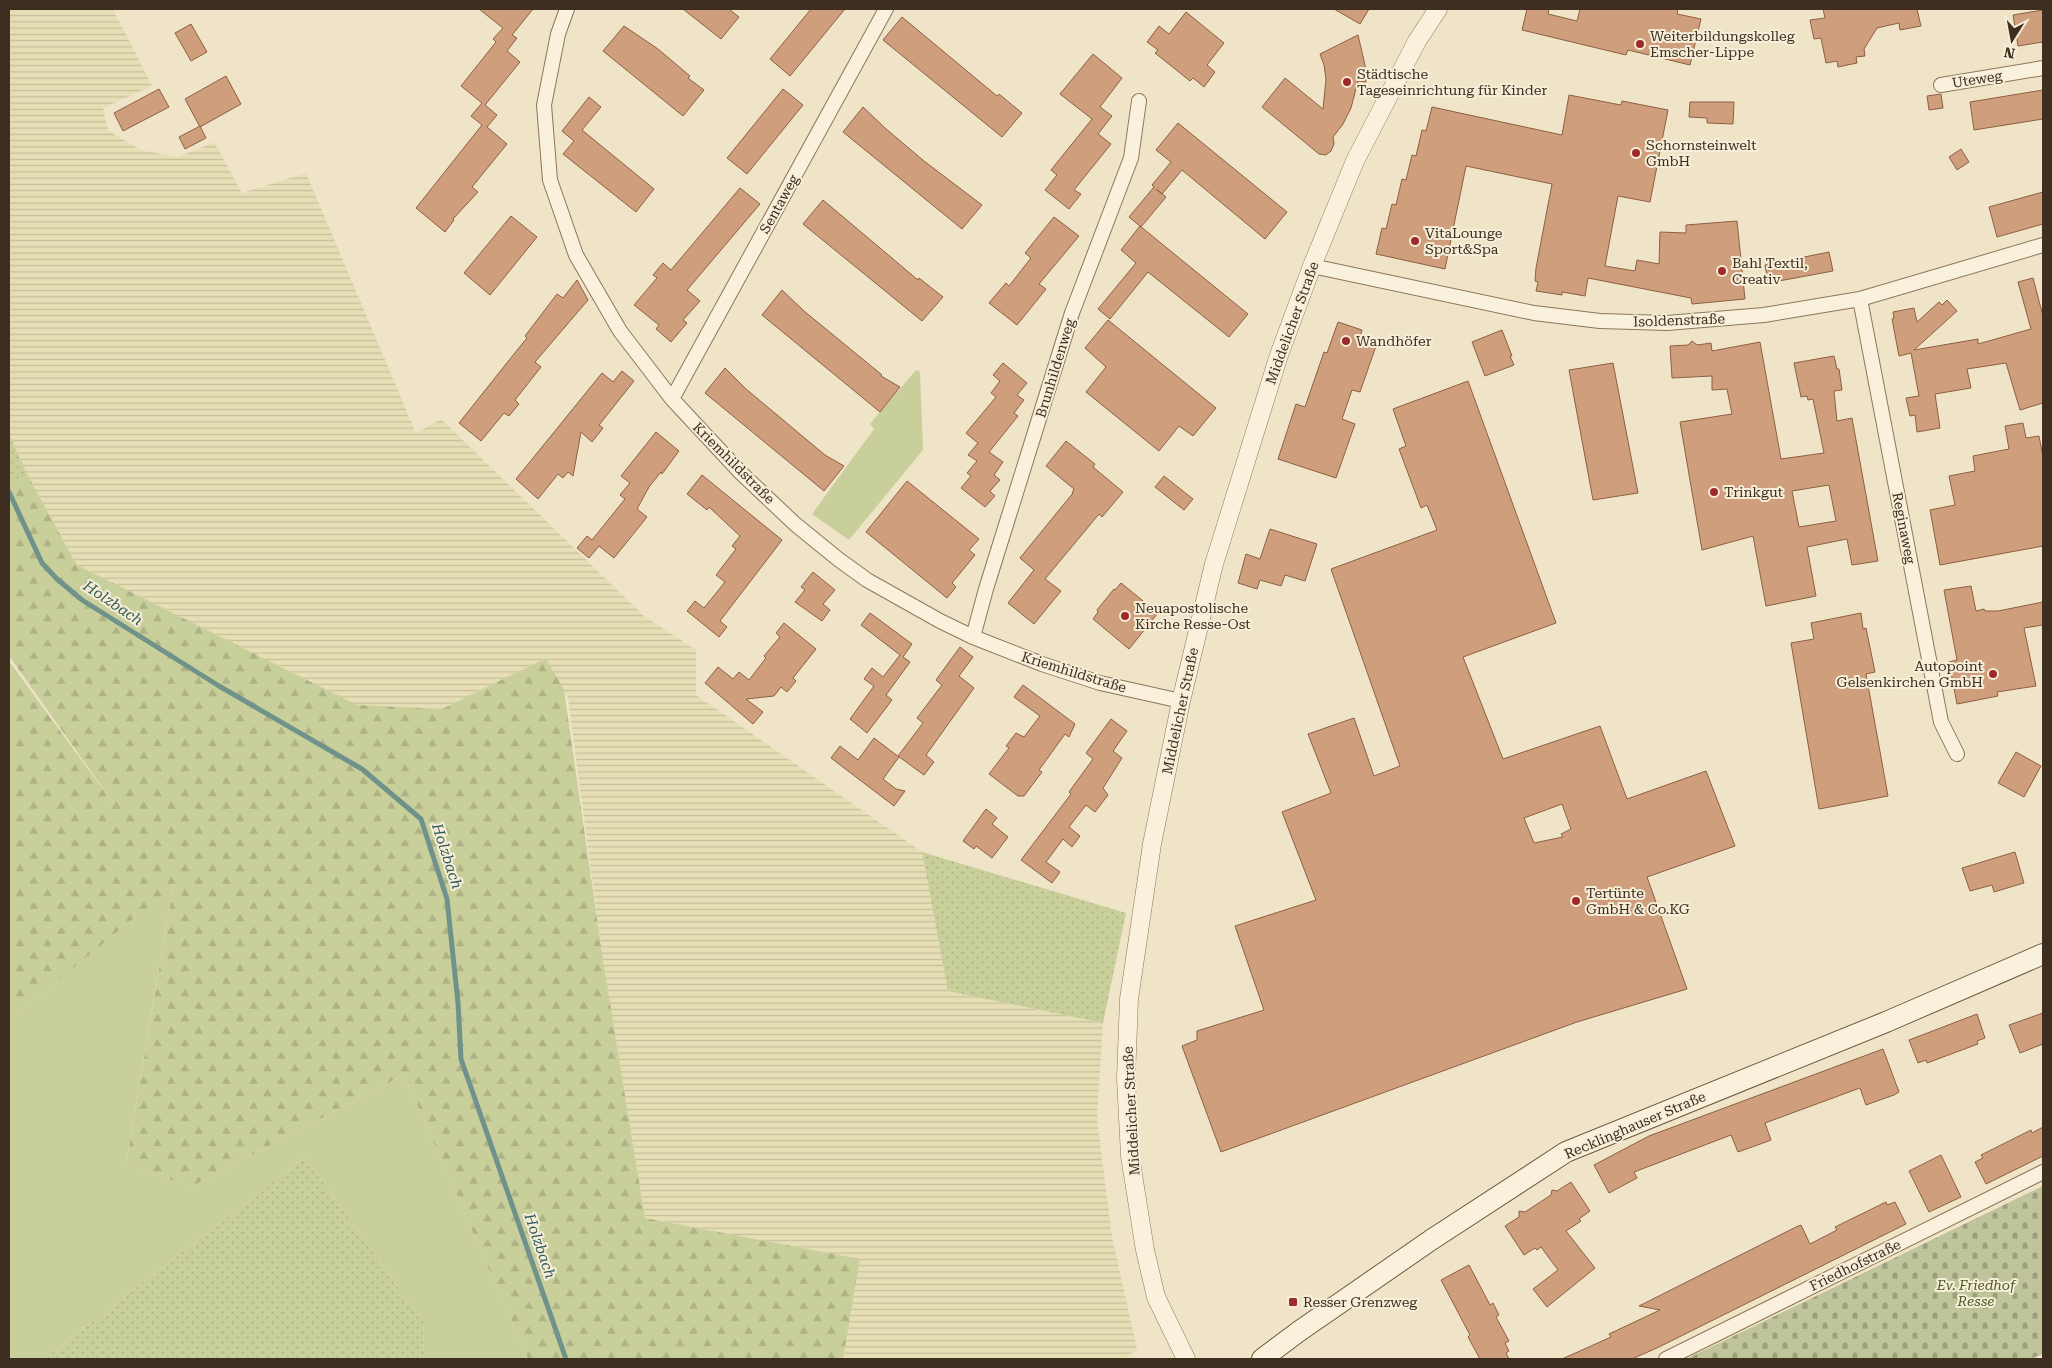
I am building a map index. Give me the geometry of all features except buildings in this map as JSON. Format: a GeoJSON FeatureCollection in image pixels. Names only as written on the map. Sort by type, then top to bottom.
{"type":"FeatureCollection","features":[{"type":"Feature","properties":{"kind":"main road","name":"Recklinghauser Straße"},"geometry":{"type":"LineString","coordinates":[[1262,1359],[1431,1240],[1566,1152],[1886,1022],[2043,954]]}},
{"type":"Feature","properties":{"kind":"street","name":"Kriemhildstraße"},"geometry":{"type":"LineString","coordinates":[[567,9],[558,34],[544,105],[550,180],[576,255],[620,331],[672,399],[741,473],[803,530],[867,580],[973,637],[1042,664],[1092,680],[1181,701]]}},
{"type":"Feature","properties":{"kind":"street","name":"Sentaweg"},"geometry":{"type":"LineString","coordinates":[[672,399],[886,9]]}},
{"type":"Feature","properties":{"kind":"street","name":"Middelicher Straße"},"geometry":{"type":"LineString","coordinates":[[1186,1359],[1156,1298],[1144,1250],[1130,1156],[1126,1078],[1129,999],[1152,844],[1181,701],[1214,564],[1279,355],[1312,266],[1355,161],[1417,41],[1438,9]]}},
{"type":"Feature","properties":{"kind":"street","name":"Uteweg"},"geometry":{"type":"LineString","coordinates":[[1941,85],[2043,68]]}},
{"type":"Feature","properties":{"kind":"street","name":"Brunhildenweg"},"geometry":{"type":"LineString","coordinates":[[973,637],[986,589],[1072,313],[1131,158],[1138,101]]}},
{"type":"Feature","properties":{"kind":"street","name":"Isoldenstraße"},"geometry":{"type":"LineString","coordinates":[[1312,266],[1534,313],[1600,321],[1667,323],[1764,315],[1860,299],[2043,245]]}},
{"type":"Feature","properties":{"kind":"street","name":"Reginaweg"},"geometry":{"type":"LineString","coordinates":[[1860,299],[1941,722],[1957,754]]}},
{"type":"Feature","properties":{"kind":"street","name":"Friedhofstraße"},"geometry":{"type":"LineString","coordinates":[[1666,1359],[2043,1172]]}},
{"type":"Feature","properties":{"kind":"shaded area"},"geometry":{"type":"Polygon","coordinates":[[[9,9],[113,9],[152,86],[103,108],[108,131],[141,150],[178,157],[214,142],[242,193],[306,173],[416,433],[441,419],[644,616],[696,650],[696,695],[922,852],[948,991],[1103,1023],[1097,1119],[1112,1237],[1137,1349],[1125,1359],[843,1359],[860,1259],[645,1218],[603,960],[568,698],[546,658],[442,709],[368,711],[77,565],[28,476],[9,434],[9,9]]]}},
{"type":"Feature","properties":{"kind":"green space"},"geometry":{"type":"Polygon","coordinates":[[[916,370],[920,372],[923,450],[849,540],[812,514],[874,429],[870,424],[916,370]]]}},
{"type":"Feature","properties":{"kind":"green space"},"geometry":{"type":"Polygon","coordinates":[[[9,434],[28,476],[9,484],[9,434]]]}},
{"type":"Feature","properties":{"kind":"green space"},"geometry":{"type":"Polygon","coordinates":[[[28,476],[77,565],[357,705],[442,709],[546,658],[564,690],[603,960],[645,1218],[860,1259],[843,1359],[528,1359],[404,1075],[191,1187],[126,1164],[173,887],[9,1021],[9,661],[124,818],[9,656],[9,484],[28,476]]]}},
{"type":"Feature","properties":{"kind":"green space"},"geometry":{"type":"Polygon","coordinates":[[[922,852],[1126,913],[1103,1023],[948,991],[922,852]]]}},
{"type":"Feature","properties":{"kind":"green space"},"geometry":{"type":"Polygon","coordinates":[[[173,886],[126,1164],[191,1187],[404,1075],[528,1359],[424,1359],[423,1321],[305,1157],[44,1359],[9,1359],[9,1021],[173,886]]]}},
{"type":"Feature","properties":{"kind":"green space"},"geometry":{"type":"Polygon","coordinates":[[[305,1157],[423,1321],[424,1359],[44,1359],[305,1157]]]}},
{"type":"Feature","properties":{"kind":"green space","name":"Ev. Friedhof Resse"},"geometry":{"type":"Polygon","coordinates":[[[2043,1186],[2043,1354],[2031,1359],[1686,1359],[2043,1186]]]}},
{"type":"Feature","properties":{"kind":"waterway","name":"Holzbach"},"geometry":{"type":"LineString","coordinates":[[9,492],[42,563],[57,579],[82,600],[219,686],[362,769],[421,819],[447,899],[458,1003],[461,1059],[566,1359]]}},
{"type":"Feature","properties":{"kind":"place","name":"Weiterbildungskolleg Emscher-Lippe"},"geometry":{"type":"Point","coordinates":[1640,44]}},
{"type":"Feature","properties":{"kind":"place","name":"Städtische Tageseinrichtung für Kinder"},"geometry":{"type":"Point","coordinates":[1347,82]}},
{"type":"Feature","properties":{"kind":"place","name":"Schornsteinwelt GmbH"},"geometry":{"type":"Point","coordinates":[1636,153]}},
{"type":"Feature","properties":{"kind":"place","name":"VitaLounge Sport&Spa"},"geometry":{"type":"Point","coordinates":[1415,241]}},
{"type":"Feature","properties":{"kind":"place","name":"Bahl Textil, Creativ"},"geometry":{"type":"Point","coordinates":[1722,271]}},
{"type":"Feature","properties":{"kind":"place","name":"Wandhöfer"},"geometry":{"type":"Point","coordinates":[1346,341]}},
{"type":"Feature","properties":{"kind":"place","name":"Trinkgut"},"geometry":{"type":"Point","coordinates":[1714,492]}},
{"type":"Feature","properties":{"kind":"place","name":"Neuapostolische Kirche Resse-Ost"},"geometry":{"type":"Point","coordinates":[1125,616]}},
{"type":"Feature","properties":{"kind":"place","name":"Autopoint Gelsenkirchen GmbH"},"geometry":{"type":"Point","coordinates":[1993,674]}},
{"type":"Feature","properties":{"kind":"place","name":"Tertünte GmbH & Co.KG"},"geometry":{"type":"Point","coordinates":[1576,901]}},
{"type":"Feature","properties":{"kind":"place","name":"Resser Grenzweg"},"geometry":{"type":"Point","coordinates":[1293,1302]}}]}
